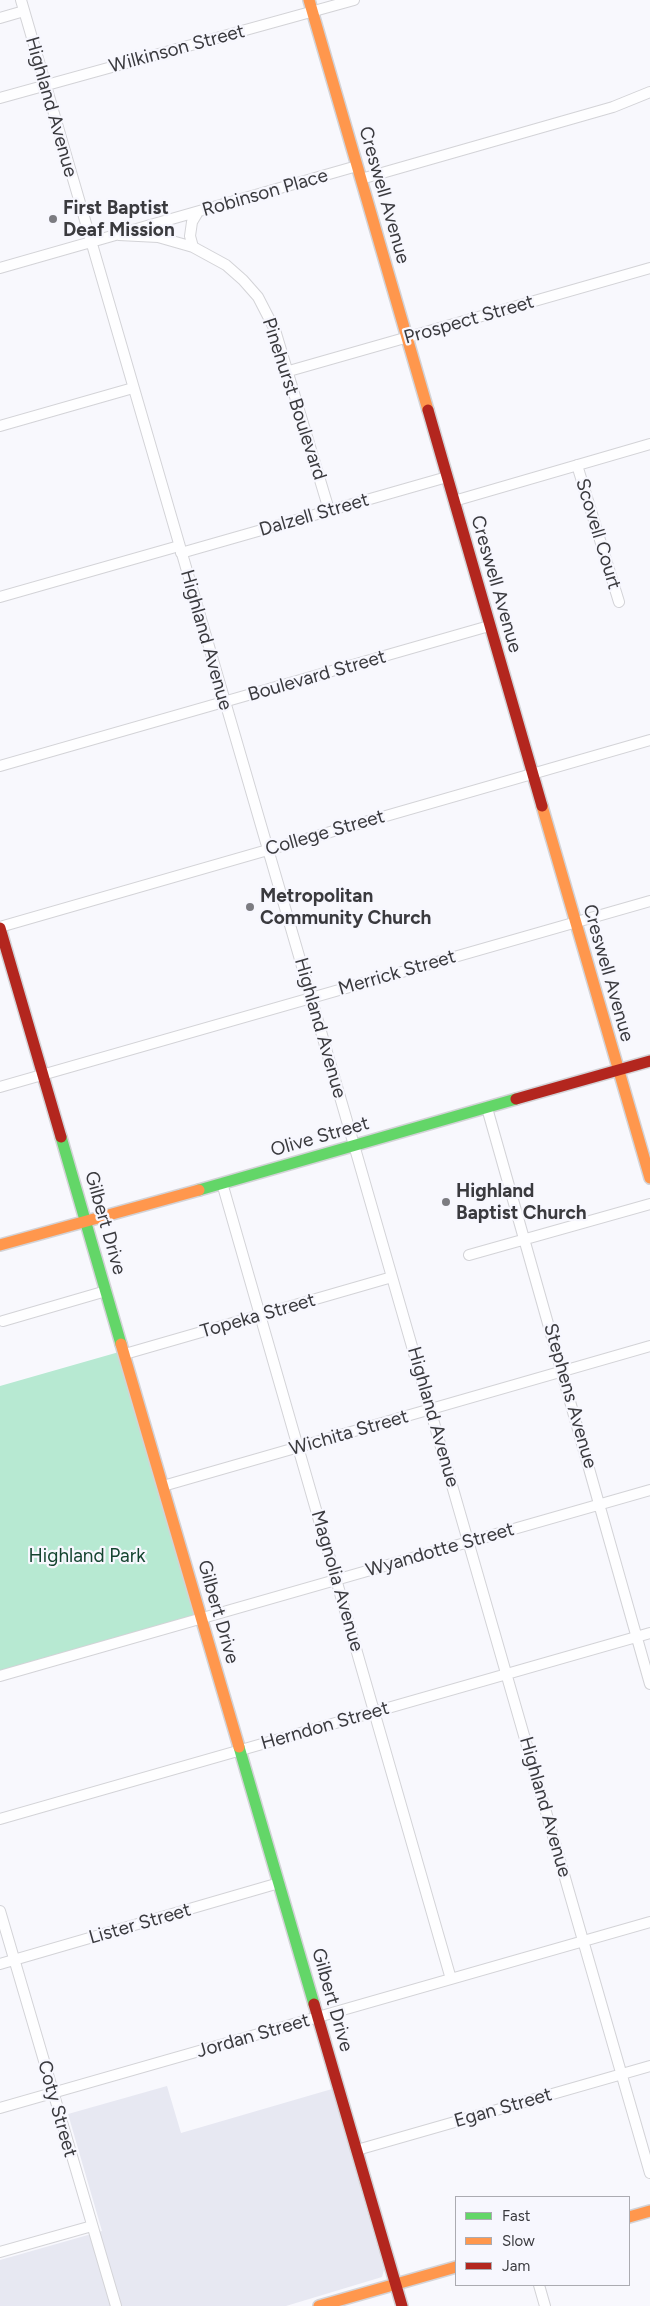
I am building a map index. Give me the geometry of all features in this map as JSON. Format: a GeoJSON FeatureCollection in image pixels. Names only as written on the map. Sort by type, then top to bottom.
{"type":"FeatureCollection","features":[{"type":"Feature","properties":{"kind":"street","name":"Highland Avenue"},"geometry":{"type":"LineString","coordinates":[[21,0],[90,242],[312,998],[650,2173]]}},
{"type":"Feature","properties":{"kind":"street","name":"Creswell Avenue"},"geometry":{"type":"LineString","coordinates":[[309,0],[650,1178]]}},
{"type":"Feature","properties":{"kind":"street","name":"Wilkinson Street"},"geometry":{"type":"LineString","coordinates":[[0,98],[354,0]]}},
{"type":"Feature","properties":{"kind":"street"},"geometry":{"type":"LineString","coordinates":[[0,18],[24,11]]}},
{"type":"Feature","properties":{"kind":"street"},"geometry":{"type":"LineString","coordinates":[[361,179],[613,107],[650,92]]}},
{"type":"Feature","properties":{"kind":"street","name":"Robinson Place"},"geometry":{"type":"LineString","coordinates":[[0,268],[357,166]]}},
{"type":"Feature","properties":{"kind":"street"},"geometry":{"type":"LineString","coordinates":[[194,247],[190,236],[192,222],[198,212]]}},
{"type":"Feature","properties":{"kind":"street","name":"Pinehurst Boulevard"},"geometry":{"type":"LineString","coordinates":[[119,235],[158,237],[194,247],[226,265],[258,297],[276,330],[329,510]]}},
{"type":"Feature","properties":{"kind":"street","name":"Prospect Street"},"geometry":{"type":"LineString","coordinates":[[289,371],[650,268]]}},
{"type":"Feature","properties":{"kind":"street"},"geometry":{"type":"LineString","coordinates":[[0,426],[133,388]]}},
{"type":"Feature","properties":{"kind":"street"},"geometry":{"type":"LineString","coordinates":[[454,501],[650,444]]}},
{"type":"Feature","properties":{"kind":"street","name":"Scovell Court"},"geometry":{"type":"LineString","coordinates":[[577,465],[619,602]]}},
{"type":"Feature","properties":{"kind":"street","name":"Dalzell Street"},"geometry":{"type":"LineString","coordinates":[[0,597],[447,477]]}},
{"type":"Feature","properties":{"kind":"street","name":"Boulevard Street"},"geometry":{"type":"LineString","coordinates":[[0,766],[490,626]]}},
{"type":"Feature","properties":{"kind":"street","name":"College Street"},"geometry":{"type":"LineString","coordinates":[[0,927],[650,740]]}},
{"type":"Feature","properties":{"kind":"street","name":"Merrick Street"},"geometry":{"type":"LineString","coordinates":[[0,1087],[650,901]]}},
{"type":"Feature","properties":{"kind":"street","name":"Gilbert Drive"},"geometry":{"type":"LineString","coordinates":[[0,927],[402,2306]]}},
{"type":"Feature","properties":{"kind":"street","name":"Olive Street"},"geometry":{"type":"LineString","coordinates":[[0,1245],[650,1061]]}},
{"type":"Feature","properties":{"kind":"street","name":"Stephens Avenue"},"geometry":{"type":"LineString","coordinates":[[487,1108],[601,1504],[650,1684]]}},
{"type":"Feature","properties":{"kind":"street","name":"Magnolia Avenue"},"geometry":{"type":"LineString","coordinates":[[222,1183],[451,1979]]}},
{"type":"Feature","properties":{"kind":"street"},"geometry":{"type":"LineString","coordinates":[[469,1255],[650,1204]]}},
{"type":"Feature","properties":{"kind":"street","name":"Topeka Street"},"geometry":{"type":"LineString","coordinates":[[124,1354],[392,1277]]}},
{"type":"Feature","properties":{"kind":"street"},"geometry":{"type":"LineString","coordinates":[[3,1321],[106,1291]]}},
{"type":"Feature","properties":{"kind":"street","name":"Wichita Street"},"geometry":{"type":"LineString","coordinates":[[163,1486],[650,1346]]}},
{"type":"Feature","properties":{"kind":"street","name":"Wyandotte Street"},"geometry":{"type":"LineString","coordinates":[[0,1676],[650,1490]]}},
{"type":"Feature","properties":{"kind":"street","name":"Herndon Street"},"geometry":{"type":"LineString","coordinates":[[0,1819],[650,1633]]}},
{"type":"Feature","properties":{"kind":"street","name":"Lister Street"},"geometry":{"type":"LineString","coordinates":[[0,1964],[279,1883]]}},
{"type":"Feature","properties":{"kind":"street","name":"Coty Street"},"geometry":{"type":"LineString","coordinates":[[0,1911],[116,2306]]}},
{"type":"Feature","properties":{"kind":"street","name":"Jordan Street"},"geometry":{"type":"LineString","coordinates":[[0,2108],[650,1922]]}},
{"type":"Feature","properties":{"kind":"street","name":"Egan Street"},"geometry":{"type":"LineString","coordinates":[[357,2150],[650,2066]]}},
{"type":"Feature","properties":{"kind":"street"},"geometry":{"type":"LineString","coordinates":[[630,2217],[650,2211]]}},
{"type":"Feature","properties":{"kind":"street"},"geometry":{"type":"LineString","coordinates":[[0,2252],[92,2226]]}},
{"type":"Feature","properties":{"kind":"street"},"geometry":{"type":"LineString","coordinates":[[319,2306],[455,2266]]}},
{"type":"Feature","properties":{"kind":"street"},"geometry":{"type":"LineString","coordinates":[[539,2286],[545,2306]]}},
{"type":"Feature","properties":{"kind":"shaded area"},"geometry":{"type":"Polygon","coordinates":[[[167,2086],[181,2133],[332,2089],[384,2270],[382,2277],[286,2306],[0,2306],[0,2260],[102,2231],[68,2114],[167,2086]]]}},
{"type":"Feature","properties":{"kind":"green space","name":"Highland Park"},"geometry":{"type":"Polygon","coordinates":[[[119,1352],[196,1617],[0,1673],[0,1386],[119,1352]]]}},
{"type":"Feature","properties":{"kind":"traffic: fast"},"geometry":{"type":"LineString","coordinates":[[199,1190],[516,1099]]}},
{"type":"Feature","properties":{"kind":"traffic: fast"},"geometry":{"type":"LineString","coordinates":[[61,1137],[121,1344]]}},
{"type":"Feature","properties":{"kind":"traffic: fast"},"geometry":{"type":"LineString","coordinates":[[239,1747],[314,2004]]}},
{"type":"Feature","properties":{"kind":"traffic: slow"},"geometry":{"type":"LineString","coordinates":[[309,0],[428,410]]}},
{"type":"Feature","properties":{"kind":"traffic: slow"},"geometry":{"type":"LineString","coordinates":[[542,806],[650,1178]]}},
{"type":"Feature","properties":{"kind":"traffic: slow"},"geometry":{"type":"LineString","coordinates":[[0,1245],[199,1190]]}},
{"type":"Feature","properties":{"kind":"traffic: slow"},"geometry":{"type":"LineString","coordinates":[[121,1344],[239,1747]]}},
{"type":"Feature","properties":{"kind":"traffic: slow"},"geometry":{"type":"LineString","coordinates":[[630,2217],[650,2211]]}},
{"type":"Feature","properties":{"kind":"traffic: slow"},"geometry":{"type":"LineString","coordinates":[[319,2306],[455,2267]]}},
{"type":"Feature","properties":{"kind":"traffic: jam"},"geometry":{"type":"LineString","coordinates":[[428,410],[542,806]]}},
{"type":"Feature","properties":{"kind":"traffic: jam"},"geometry":{"type":"LineString","coordinates":[[0,928],[61,1137]]}},
{"type":"Feature","properties":{"kind":"traffic: jam"},"geometry":{"type":"LineString","coordinates":[[516,1099],[650,1061]]}},
{"type":"Feature","properties":{"kind":"traffic: jam"},"geometry":{"type":"LineString","coordinates":[[314,2004],[402,2306]]}},
{"type":"Feature","properties":{"kind":"place","name":"First Baptist Deaf Mission"},"geometry":{"type":"Point","coordinates":[53,219]}},
{"type":"Feature","properties":{"kind":"place","name":"Metropolitan Community Church"},"geometry":{"type":"Point","coordinates":[250,907]}},
{"type":"Feature","properties":{"kind":"place","name":"Highland Baptist Church"},"geometry":{"type":"Point","coordinates":[446,1202]}}]}
